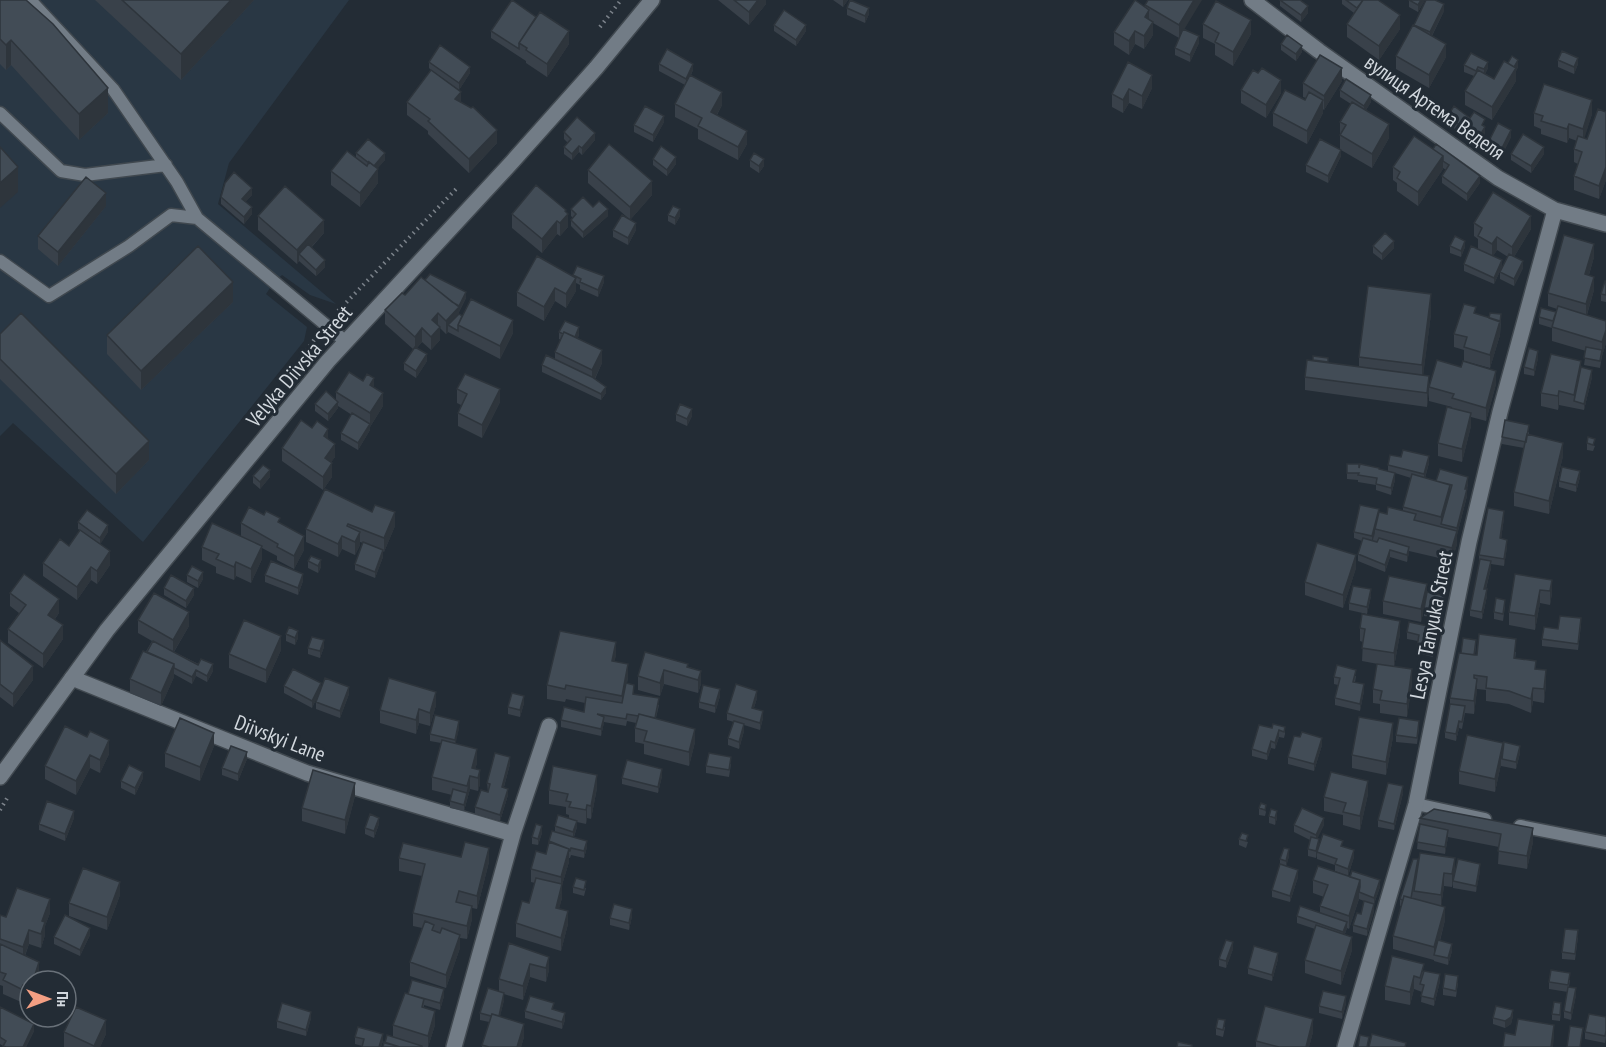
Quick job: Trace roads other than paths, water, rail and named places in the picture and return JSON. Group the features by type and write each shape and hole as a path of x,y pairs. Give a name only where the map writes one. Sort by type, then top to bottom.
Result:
{"street":[{"name":"Velyka Diivska Street","path":"0,777 107,630 345,342 521,152 596,68 652,0"},
{"name":"вулиця Артема Веделя","path":"1252,0 1319,51 1498,178 1555,210 1606,224"},
{"name":"Lesya Tanyuka Street","path":"1345,1047 1416,804 1469,542 1500,412 1555,210"},
{"name":"Diivskyi Lane","path":"72,678 307,772 513,834"},
{"path":"454,1047 513,834 549,726"}],"lane":[{"path":"30,0 113,89 166,165 197,218 345,342"},
{"path":"0,113 61,171 85,175 166,165"},
{"path":"0,261 49,296 129,246 171,215 197,218"},
{"path":"1416,804 1606,843"}]}
